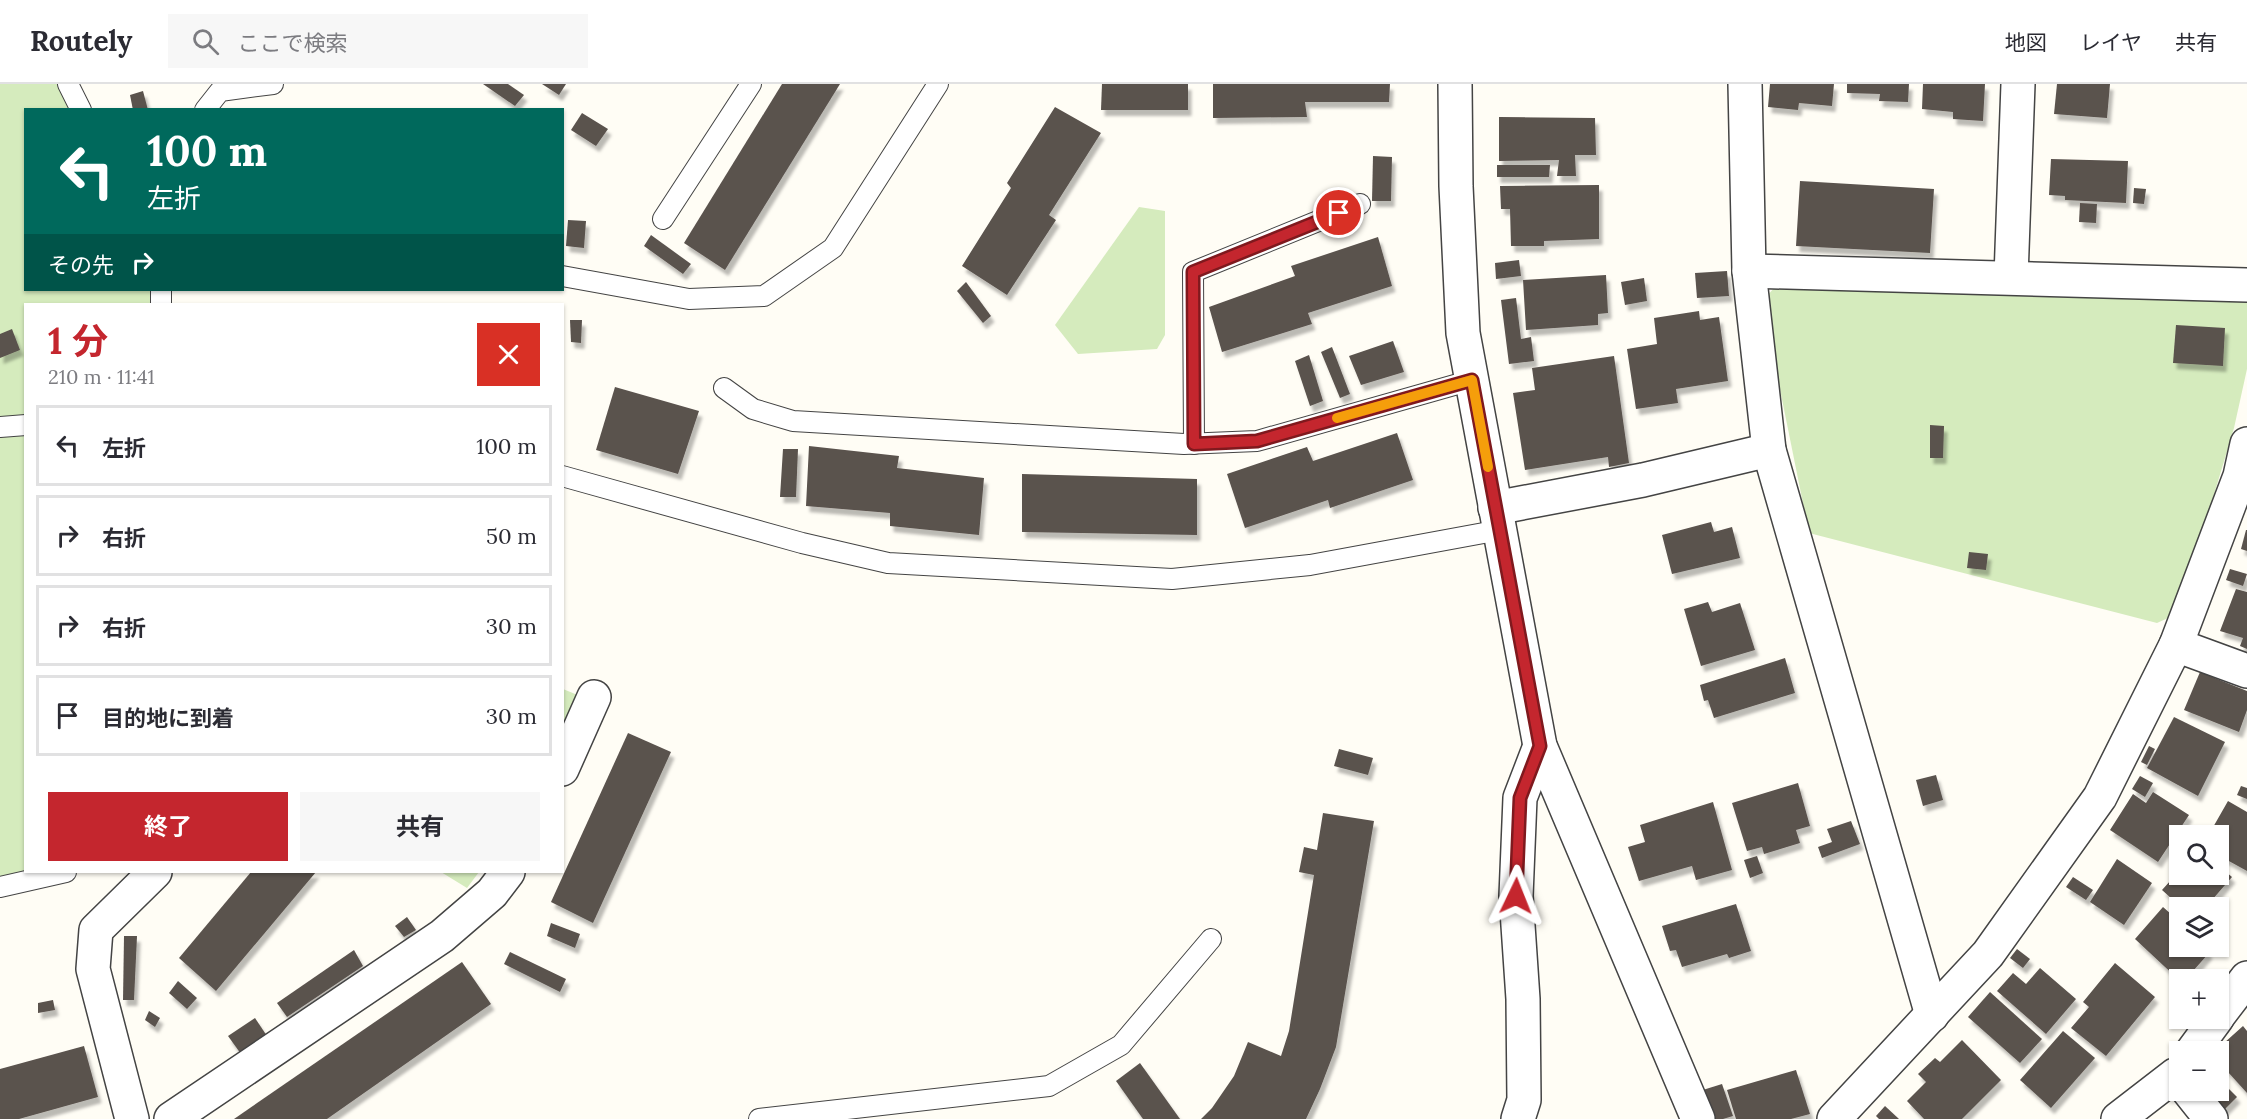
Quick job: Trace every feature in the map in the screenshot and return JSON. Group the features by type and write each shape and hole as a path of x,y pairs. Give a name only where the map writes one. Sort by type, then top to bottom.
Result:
{"street":[{"path":"1455,84 1456,186 1463,333 1540,746 1698,1119"},
{"path":"1745,84 1749,271 1769,450 1932,1015"},
{"path":"2012,278 2018,84"},
{"path":"1749,271 2247,285"},
{"path":"1834,1119 1989,954 2100,797 2176,645 2244,477 2247,444"},
{"path":"1498,519 1643,480 1769,450"},
{"path":"2176,645 2247,671"},
{"path":"564,764 594,697"},
{"path":"1518,1119 1524,1100 1523,999 1516,896 1520,798 1540,746"},
{"path":"132,1119 93,969 93,959 96,930 154,873"},
{"path":"171,1119 442,936 492,893 507,873"},
{"path":"2229,1002 2247,978"},
{"path":"2118,1119 2169,1083"},
{"path":"2200,1101 2211,1119"}],"lane":[{"path":"68,84 80,108"},
{"path":"207,108 220,91 273,84"},
{"path":"663,219 751,84"},
{"path":"564,276 689,299 764,296 833,248 938,84"},
{"path":"1194,444 1193,272 1360,204"},
{"path":"724,388 753,409 793,421 1194,444 1257,441 1472,380"},
{"path":"0,427 24,425"},
{"path":"564,477 802,543 888,563 1172,579 1310,566 1498,519"},
{"path":"0,887 62,873"},
{"path":"759,1119 1049,1086 1121,1045 1211,939"}],"green space":[{"path":"0,84 57,84 71,108 24,108 24,291 153,291 153,303 24,303 24,418 0,420"},
{"path":"1139,207 1165,211 1165,335 1157,349 1078,354 1055,325"},
{"path":"1776,286 2247,302 2247,369 2234,428 2197,551 2168,618 2157,623 1809,533 1766,320 1766,297"},
{"path":"24,434 24,872 0,877 0,436"},
{"path":"564,689 580,696 564,726"},
{"path":"443,873 478,873 467,888"}],"building":[{"path":"483,84 508,84 524,95 515,106"},
{"path":"542,84 566,84 559,95"},
{"path":"782,84 840,84 725,270 684,243"},
{"path":"1102,84 1188,84 1188,110 1101,110"},
{"path":"1213,84 1390,84 1389,102 1305,102 1307,117 1213,118"},
{"path":"1770,84 1834,84 1832,106 1799,103 1798,110 1768,107"},
{"path":"1847,84 1909,84 1908,102 1879,101 1880,94 1847,93"},
{"path":"1923,84 1985,84 1983,121 1953,119 1953,112 1922,109"},
{"path":"2057,84 2110,84 2107,118 2054,114"},
{"path":"143,91 147,108 133,108 130,95"},
{"path":"1055,107 1101,133 1049,215 1056,220 1007,295 962,266 1011,188 1007,183"},
{"path":"582,113 608,129 596,146 571,130"},
{"path":"1499,117 1595,118 1596,155 1575,155 1576,176 1557,176 1559,160 1499,161"},
{"path":"1373,156 1392,157 1391,201 1372,201"},
{"path":"2051,159 2128,161 2126,203 2065,200 2065,196 2049,195"},
{"path":"1497,165 1550,165 1549,177 1497,177"},
{"path":"1800,181 1934,189 1930,253 1796,246"},
{"path":"1599,185 1599,239 1544,241 1544,246 1511,246 1510,209 1501,209 1500,186"},
{"path":"2134,188 2146,189 2144,204 2133,203"},
{"path":"2080,203 2097,204 2096,223 2079,222"},
{"path":"568,220 586,221 584,248 566,246"},
{"path":"651,235 691,264 683,274 644,246"},
{"path":"1378,237 1392,286 1308,313 1312,324 1222,352 1209,307 1295,276 1291,266"},
{"path":"1519,260 1521,276 1496,279 1495,263"},
{"path":"1727,271 1729,296 1697,298 1695,273"},
{"path":"1606,275 1608,313 1598,314 1598,325 1526,330 1523,280"},
{"path":"1644,278 1647,301 1625,305 1621,282"},
{"path":"966,282 991,316 983,323 957,291"},
{"path":"1516,298 1521,339 1531,337 1534,361 1509,364 1501,300"},
{"path":"1699,311 1700,320 1719,317 1728,381 1676,389 1678,403 1636,409 1627,349 1657,344 1654,318"},
{"path":"570,320 582,320 581,343 571,342"},
{"path":"2176,325 2225,328 2223,366 2173,363"},
{"path":"12,329 20,350 0,358 0,334"},
{"path":"1393,341 1404,372 1361,385 1349,356"},
{"path":"1332,347 1350,394 1340,398 1321,352"},
{"path":"1309,355 1323,401 1310,406 1295,361"},
{"path":"1614,356 1629,463 1609,467 1608,457 1525,470 1513,393 1535,390 1532,368"},
{"path":"615,387 699,411 678,474 596,450"},
{"path":"1930,425 1944,426 1943,458 1930,458"},
{"path":"1397,433 1413,480 1330,508 1328,500 1245,528 1227,474 1307,447 1313,461"},
{"path":"809,446 899,456 897,468 984,478 979,535 890,526 890,513 806,506"},
{"path":"783,449 798,449 796,497 780,497"},
{"path":"1022,474 1197,479 1197,535 1022,532"},
{"path":"1711,522 1714,532 1732,527 1740,558 1672,574 1662,535"},
{"path":"2247,530 2247,551 2241,549"},
{"path":"1969,552 1988,554 1986,570 1967,568"},
{"path":"2230,569 2247,574 2243,586 2226,580"},
{"path":"2236,589 2247,592 2247,649 2240,646 2243,638 2220,631"},
{"path":"1708,602 1712,612 1740,603 1755,650 1701,666 1684,609"},
{"path":"1785,658 1795,693 1714,718 1708,700 1704,701 1700,685"},
{"path":"2200,672 2247,691 2247,710 2239,732 2184,710"},
{"path":"2174,717 2225,742 2198,796 2147,768"},
{"path":"628,733 671,752 593,923 551,902"},
{"path":"2149,746 2155,749 2147,765 2141,762"},
{"path":"1339,749 1373,758 1368,775 1334,766"},
{"path":"1936,775 1943,800 1923,806 1916,780"},
{"path":"2140,776 2153,783 2145,797 2132,789"},
{"path":"1798,783 1810,826 1796,830 1800,843 1764,854 1762,847 1747,851 1732,803"},
{"path":"2241,786 2247,788 2247,799 2237,795"},
{"path":"2153,792 2189,815 2182,825 2169,825 2169,845 2158,862 2110,830 2133,794 2146,803"},
{"path":"2228,801 2247,812 2247,871 2229,861 2229,825 2214,825"},
{"path":"1713,802 1732,870 1696,880 1692,866 1639,881 1628,847 1645,842 1640,825"},
{"path":"1323,813 1374,821 1336,1047 1320,1089 1306,1119 1201,1119 1212,1108 1234,1076 1248,1042 1281,1056 1289,1031 1314,875 1299,872 1304,847 1317,850"},
{"path":"1851,821 1860,844 1822,858 1818,847 1832,842 1827,829"},
{"path":"1757,856 1763,873 1750,878 1744,860"},
{"path":"2117,859 2152,883 2124,925 2090,902"},
{"path":"250,873 315,873 216,991 179,958"},
{"path":"2073,877 2093,890 2086,900 2066,887"},
{"path":"2169,882 2169,885 2225,885 2215,897 2170,897 2162,890"},
{"path":"1736,904 1751,951 1729,958 1727,954 1682,967 1676,950 1670,951 1662,926"},
{"path":"2163,907 2169,912 2169,957 2205,957 2195,969 2169,971 2135,939"},
{"path":"407,917 416,930 404,937 395,926"},
{"path":"551,923 580,934 575,948 547,936"},
{"path":"124,936 137,936 134,1000 123,1000"},
{"path":"2017,949 2030,959 2023,968 2010,958"},
{"path":"354,950 363,966 287,1017 277,1003"},
{"path":"510,952 566,979 560,992 504,964"},
{"path":"462,962 491,1004 327,1119 234,1119"},
{"path":"2115,963 2155,997 2106,1056 2071,1028 2089,1007 2083,1002"},
{"path":"2040,968 2076,999 2046,1034 1997,991 2013,973 2026,984"},
{"path":"178,981 197,998 187,1009 169,993"},
{"path":"1990,992 2042,1039 2020,1063 1968,1017"},
{"path":"53,1000 55,1010 38,1013 38,1003"},
{"path":"149,1011 160,1018 155,1027 145,1020"},
{"path":"255,1018 267,1036 241,1054 228,1036"},
{"path":"2243,1026 2247,1031 2247,1093 2229,1073 2229,1041 2226,1041"},
{"path":"2063,1031 2095,1058 2051,1108 2020,1080"},
{"path":"1962,1040 2001,1080 1962,1119 1924,1119 1907,1101 1926,1082 1918,1074 1935,1058 1940,1062"},
{"path":"84,1046 98,1097 19,1119 0,1119 0,1069"},
{"path":"1140,1063 1180,1119 1143,1119 1116,1081"},
{"path":"1796,1070 1810,1114 1791,1119 1736,1119 1727,1090"},
{"path":"1722,1084 1733,1116 1723,1119 1698,1119 1690,1094"},
{"path":"2229,1089 2237,1097 2215,1119 2193,1101 2229,1101"},
{"path":"1885,1106 1899,1119 1879,1119 1876,1116"}],"slow traffic":[{"path":"1337,418 1472,380 1488,467"}],"route":[{"path":"1339,213 1193,272 1194,444 1257,441 1472,380 1540,746 1520,798 1516,896"}]}
